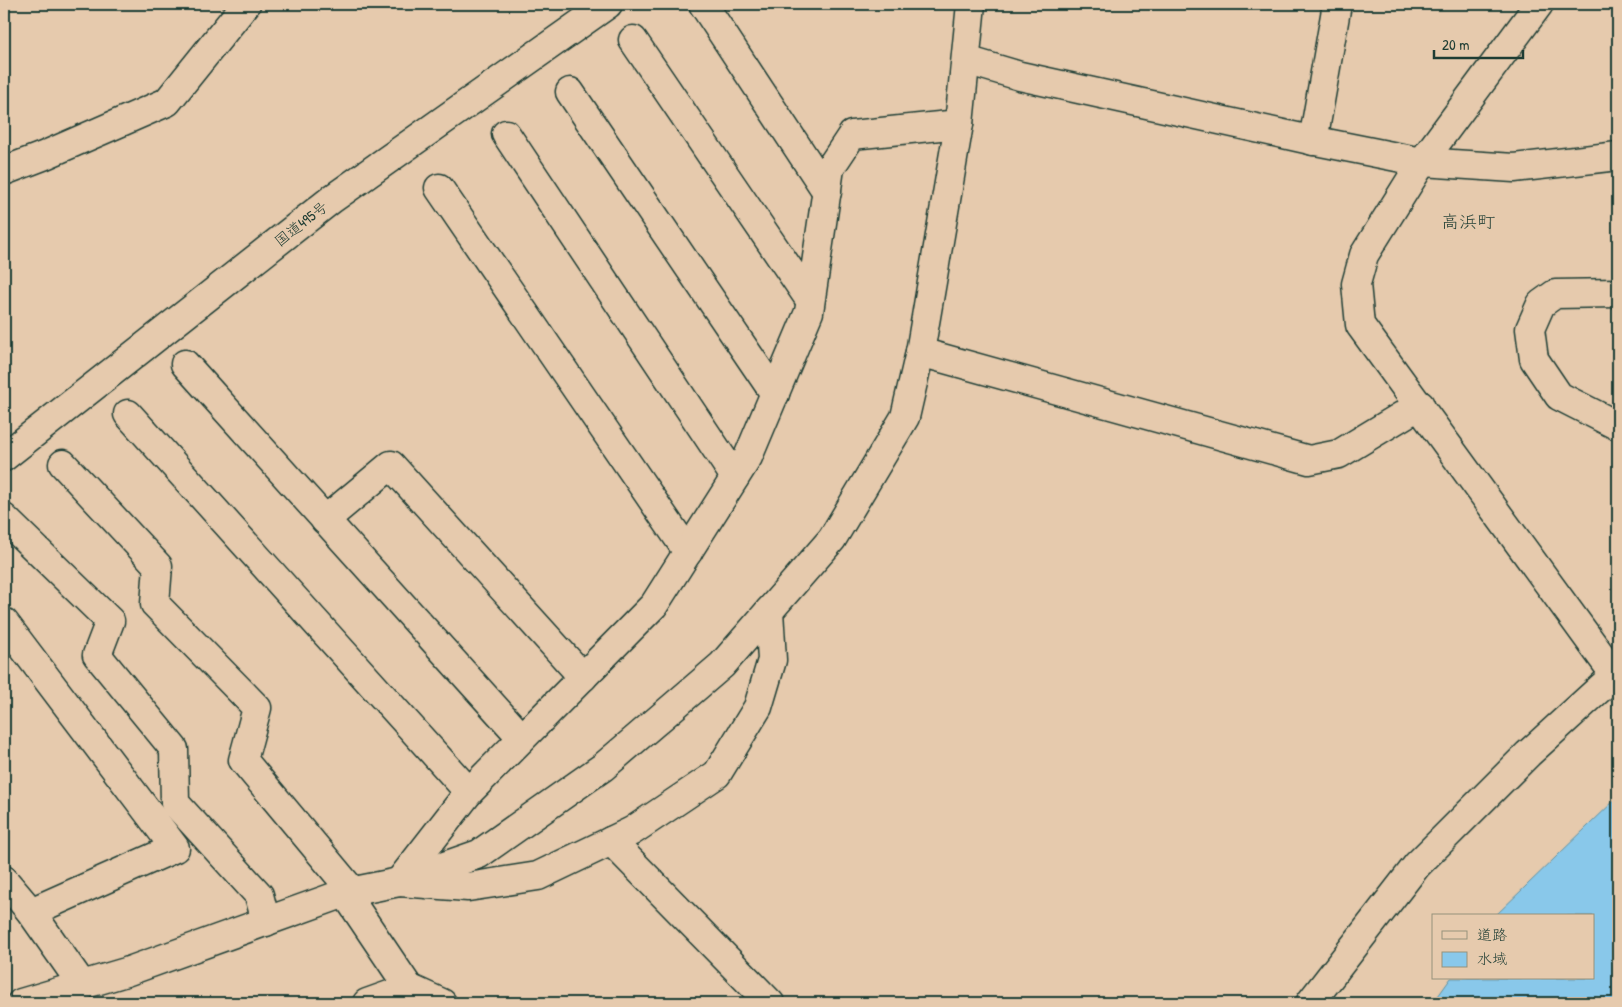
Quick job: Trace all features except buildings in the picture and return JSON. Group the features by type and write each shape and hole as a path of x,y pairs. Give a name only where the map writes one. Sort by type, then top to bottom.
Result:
{"main road":[{"path":"4,171 44,156 166,102 246,4"},
{"name":"国道495号","path":"4,457 332,199 608,4"},
{"path":"702,4 827,192"},
{"path":"21,1003 83,986 349,892 399,882 479,854 603,767 722,666 832,539 905,417 920,352 959,124 971,4"},
{"path":"1312,141 1338,4"},
{"path":"1310,1003 1417,865 1528,754 1617,674 1360,325 1356,284 1364,256 1422,162 1539,4"},
{"path":"633,40 810,300"},
{"path":"966,60 1020,76 1312,141 1422,162 1514,168 1618,156"},
{"path":"570,92 775,394"},
{"path":"399,882 469,792 654,605 748,457 809,312 830,168 852,135 959,124"},
{"path":"506,134 735,477"},
{"path":"439,188 688,552"},
{"path":"1618,293 1555,294 1541,304 1530,329 1534,359 1559,396 1618,426"},
{"path":"920,352 1309,460 1339,454 1420,405"},
{"path":"185,364 522,738"},
{"path":"128,414 469,792"},
{"path":"63,464 158,566 155,604 257,708 243,760 349,892 400,995"},
{"path":"325,520 391,465 583,677"},
{"path":"4,518 110,621 97,655 174,749 175,803 259,895 266,922"},
{"path":"399,882 468,887 538,876 632,831 717,774 758,707 772,660 769,611"},
{"path":"4,622 175,848 31,912"},
{"path":"611,841 770,1003"},
{"path":"4,880 31,912 83,986"},
{"path":"367,1003 400,995 442,1003"}],"water":[{"path":"1618,797 1618,1003 1433,1003 1450,980 1594,980 1594,914 1497,914"}],"district":[{"name":"高浜町","path":"1468,222"}]}
